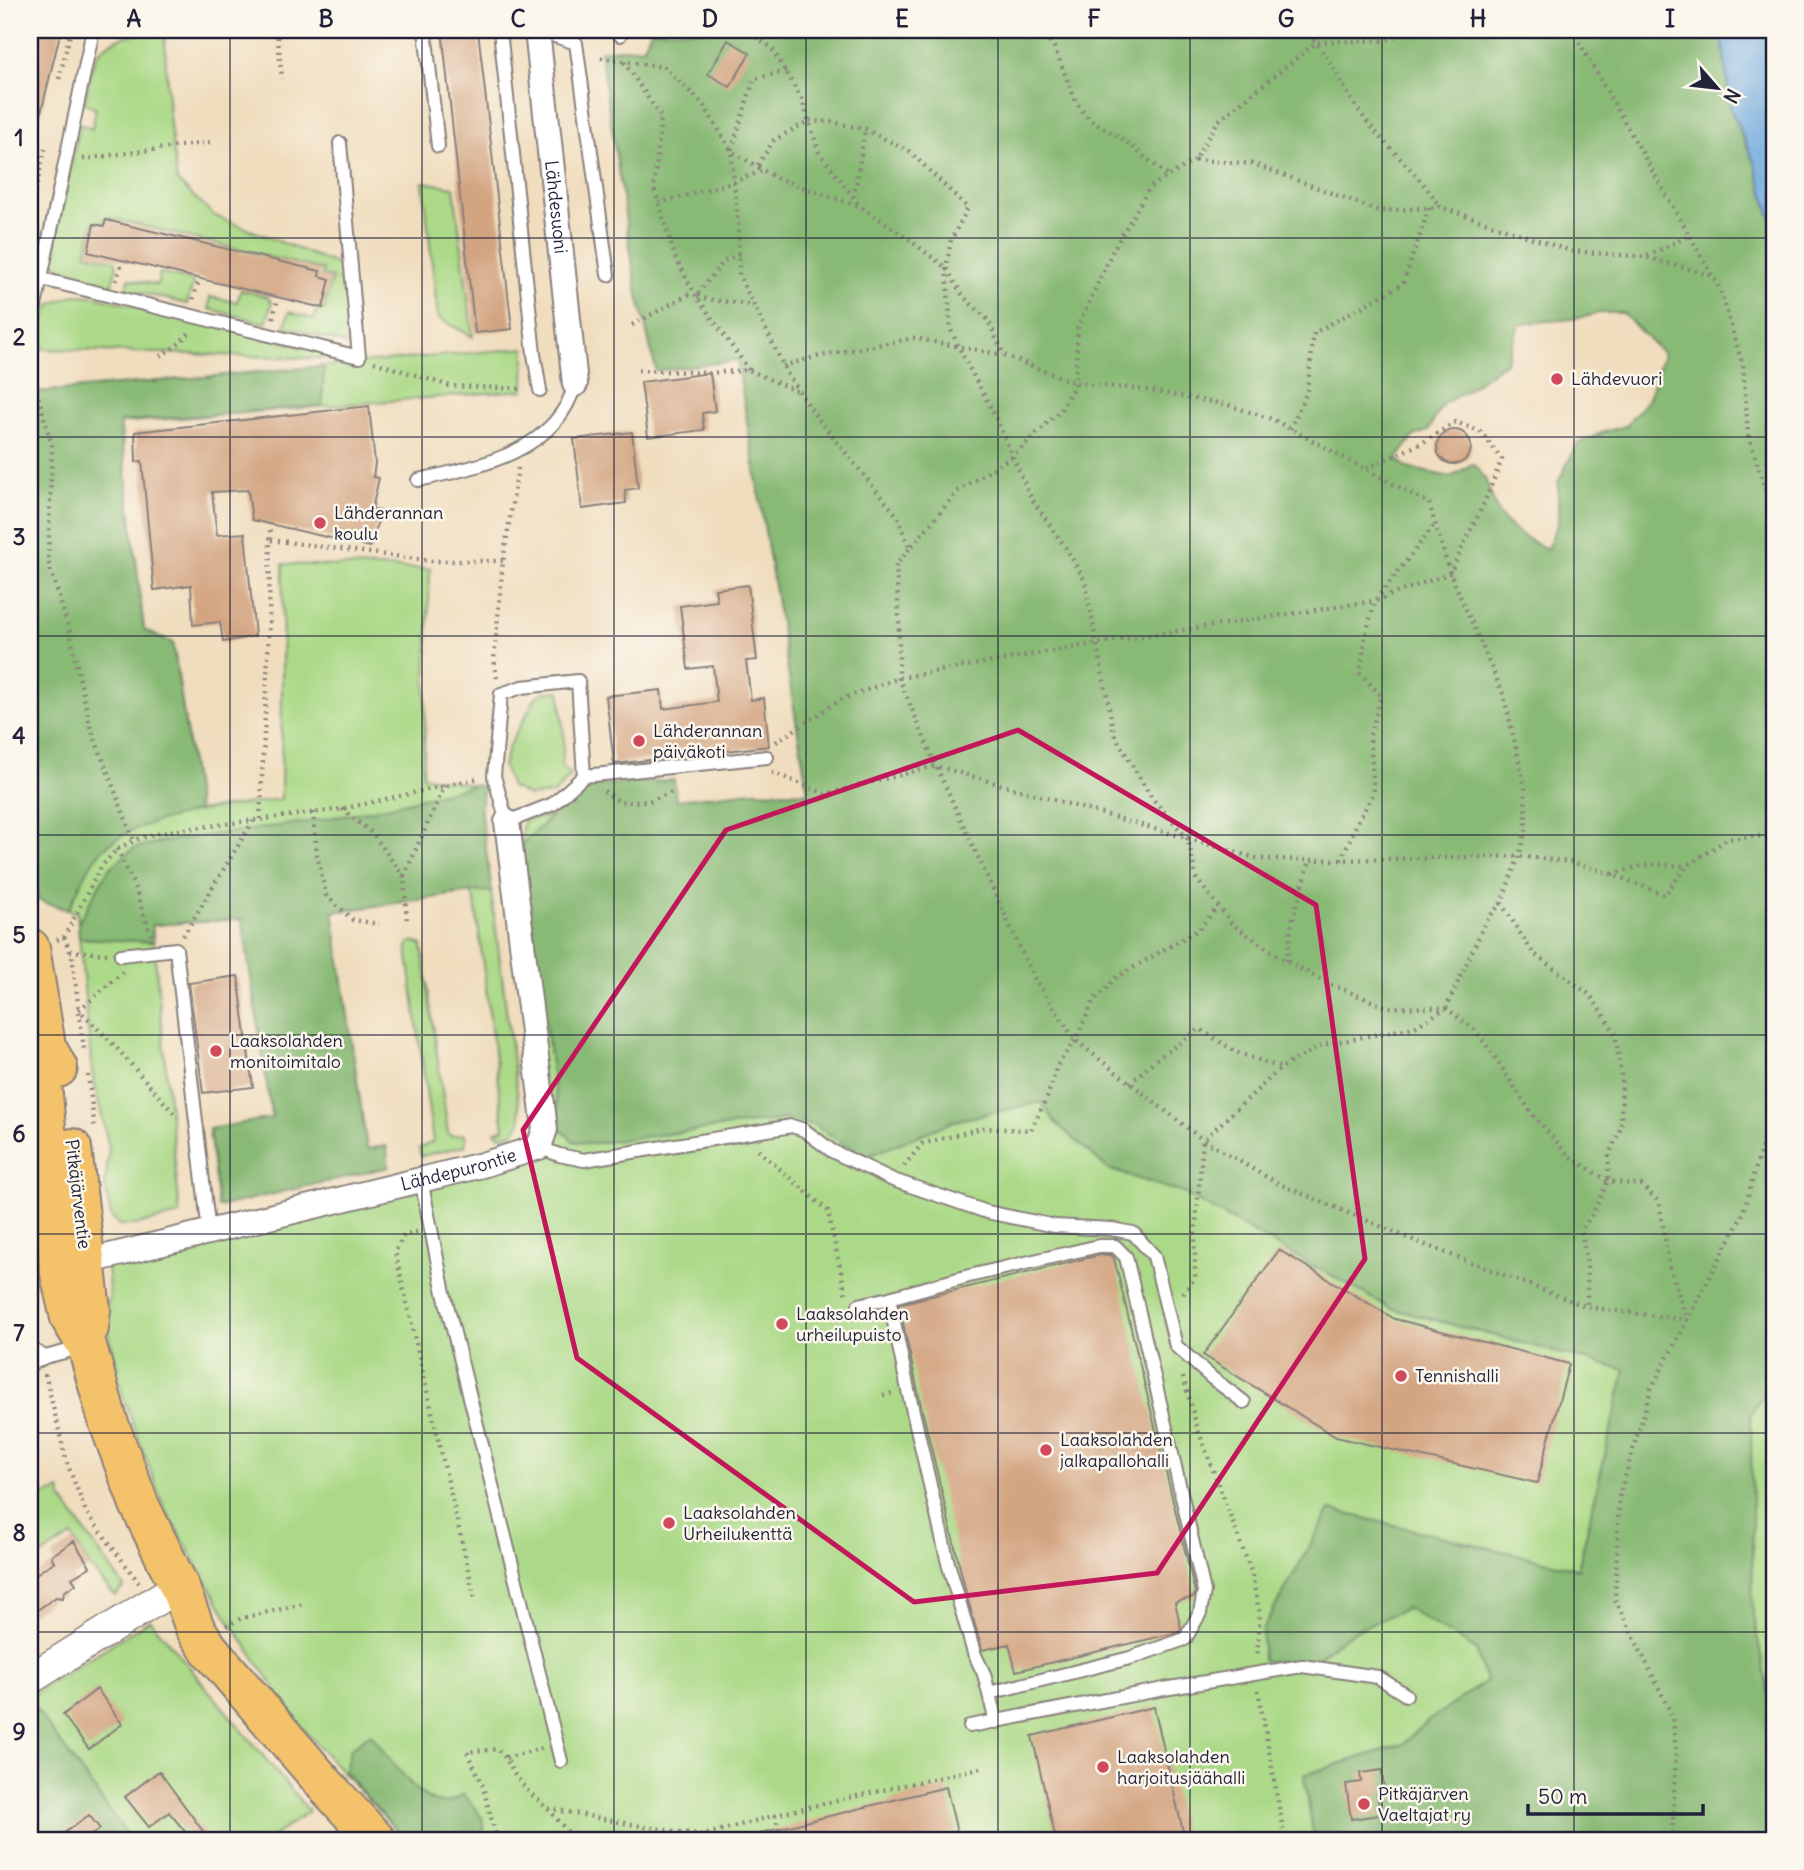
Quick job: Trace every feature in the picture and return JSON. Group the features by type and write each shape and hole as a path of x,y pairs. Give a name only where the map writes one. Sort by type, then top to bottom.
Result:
{"main road":[{"name":"Pitkäjärventie","path":"47,943 38,1048 57,1063 71,1133 73,1265 91,1310 87,1346 108,1421 136,1494 179,1586 195,1628 209,1649 376,1840"},
{"name":"Pitkäjärventie","path":"179,1586 213,1616 281,1730"}],"street":[{"name":"Lähdesuoni","path":"537,30 575,384"},
{"name":"Lähdepurontie","path":"73,1265 513,1157 539,1147 545,1129 507,822"},
{"path":"30,1679 179,1586"}],"lane":[{"path":"30,330 93,30"},
{"path":"425,30 438,146"},
{"path":"499,30 540,390"},
{"path":"537,30 576,43 608,275"},
{"path":"42,279 359,357 340,143"},
{"path":"418,480 476,466 521,451 554,424 572,396 575,384"},
{"path":"584,776 578,681 522,687 501,694 494,775 507,822 553,804 584,776 767,757"},
{"path":"121,955 176,949 209,1233"},
{"path":"539,1147 559,1155 584,1160 792,1126 804,1130 832,1151 893,1180 987,1212 1055,1226 1133,1233 1154,1256 1176,1346 1244,1402"},
{"path":"421,1180 444,1293 561,1761"},
{"path":"854,1305 1099,1245 1115,1246 1126,1257 1204,1591 1200,1614 1185,1639 1130,1658 989,1693"},
{"path":"889,1298 948,1563 974,1653 984,1674 996,1721"},
{"path":"30,1365 45,1357 87,1346"},
{"path":"30,1348 45,1357"},
{"path":"970,1726 1302,1666 1377,1677 1406,1695"}],"path":[{"path":"59,79 71,30"},
{"path":"277,30 282,79"},
{"path":"744,30 771,47 802,100 819,152 861,207"},
{"path":"1041,30 1054,47 1076,102 1089,119 1129,144 1168,176"},
{"path":"1303,30 1317,41 1362,116 1427,186 1440,207"},
{"path":"1416,30 1386,40 1317,41 1218,121 1195,160 1150,187 1113,250 1078,326 1075,383 1060,410 1013,456 958,491 896,565 900,619 899,678 936,766 1033,976 1075,1040 1203,1140 1277,1183 1423,1244 1587,1307 1688,1320"},
{"path":"1572,30 1720,289 1742,366 1748,434 1772,502 1774,551"},
{"path":"601,58 664,67 703,104 731,151 778,179 861,207 907,238 946,268 963,296 988,320 1004,355"},
{"path":"623,61 661,117 654,188 676,257 694,294 749,370"},
{"path":"786,71 754,79 731,151 738,220 739,275 783,366 800,393 898,517 910,550"},
{"path":"758,165 774,140 809,121 832,122 865,129 909,151 968,208 951,240 946,268 951,330 993,412 1031,498 1085,581 1114,734 1151,797 1188,839 1196,878 1231,924 1325,982 1386,1007 1446,1008 1475,1030 1531,1113 1569,1156 1608,1181 1641,1185 1659,1202 1670,1267 1688,1320"},
{"path":"854,197 865,129"},
{"path":"65,161 211,142"},
{"path":"32,205 45,149"},
{"path":"1195,160 1254,164 1378,211 1440,207 1571,251 1646,257 1713,276"},
{"path":"659,203 734,182 764,170"},
{"path":"1290,429 1307,392 1314,333 1404,284 1429,208"},
{"path":"1646,257 1689,236"},
{"path":"632,325 694,294 724,261 739,254"},
{"path":"694,294 716,302 735,301 754,306"},
{"path":"160,356 188,335 195,317"},
{"path":"783,366 815,357 914,338 1004,355 1075,383 1147,390 1228,405 1272,419 1429,503 1451,573 1504,696 1524,787 1526,830 1519,856 1501,903 1486,921 1446,1008 1415,1027 1322,1045 1280,1068 1203,1140 1195,1233 1195,1278 1167,1313"},
{"path":"359,357 450,386 540,390"},
{"path":"638,370 710,373 749,370 800,393"},
{"path":"30,387 37,392 51,446 48,561 69,629 90,726 134,841"},
{"path":"1367,468 1422,443 1455,422 1480,431 1502,458 1451,573 1375,601 1098,643 899,678 840,700 775,743 767,757 771,771 825,794 842,792 936,766 1259,859 1519,856 1571,862 1665,895 1687,866 1727,839 1774,835"},
{"path":"501,694 494,660 503,561 521,451"},
{"path":"1341,860 1374,793 1370,735 1381,696 1360,673 1365,637 1375,601 1435,523"},
{"path":"260,819 269,633 270,524"},
{"path":"271,540 432,561 503,561"},
{"path":"121,955 70,951 47,943 117,849 134,841 171,831 342,809 494,775"},
{"path":"584,776 620,802 649,801 675,791"},
{"path":"407,921 404,877 445,785"},
{"path":"342,809 373,834 404,877"},
{"path":"313,812 317,854 326,895 353,920 379,924"},
{"path":"176,949 253,820"},
{"path":"79,1010 151,952 134,885 117,849"},
{"path":"1287,961 1292,921 1310,860"},
{"path":"1611,874 1650,864 1687,866"},
{"path":"1501,903 1533,953 1590,995 1615,1032 1622,1080 1621,1127 1609,1154 1608,1181 1581,1231 1587,1262 1587,1307"},
{"path":"893,1180 922,1143 982,1128 1031,1130 1047,1098 1057,1066 1075,1040 1094,1000 1117,977 1198,930 1218,906"},
{"path":"70,951 86,1061"},
{"path":"79,1010 116,1047 199,1141"},
{"path":"1130,1083 1155,1060 1200,1029 1236,1052 1280,1068"},
{"path":"87,1074 96,1139"},
{"path":"1672,1840 1676,1755 1673,1717 1615,1599 1619,1497 1651,1390 1742,1216 1774,1105"},
{"path":"755,1147 828,1211 854,1305"},
{"path":"431,1229 404,1235 395,1252 475,1599"},
{"path":"1176,1346 1198,1430 1251,1571 1260,1614 1255,1675 1284,1840"},
{"path":"221,1628 242,1618 303,1604"},
{"path":"506,1758 557,1745"},
{"path":"497,1840 482,1783 467,1752 497,1748 528,1791 575,1840"},
{"path":"547,1808 645,1827 704,1835 775,1815 984,1766"},
{"path":"775,1815 782,1840"}],"highlighted area":[{"path":"1018,730 1316,905 1365,1259 1157,1573 914,1602 577,1358 523,1130 726,830"}],"green space":[{"path":"164,30 169,116 177,181 215,216 341,266 355,347 285,326 289,312 314,319 317,309 324,310 332,278 322,275 323,270 106,217 103,223 94,222 86,253 115,261 117,267 111,286 74,277 54,263 53,250 80,124 92,129 96,109 85,103 95,59 100,51 116,40"},
{"path":"651,30 1716,30 1723,46 1731,110 1755,164 1774,227 1774,1382 1751,1413 1753,1615 1774,1720 1774,1840 1314,1840 1304,1775 1403,1744 1428,1721 1486,1681 1476,1650 1407,1608 1346,1636 1315,1662 1263,1661 1262,1630 1330,1510 1578,1569 1625,1370 1390,1308 1183,1193 1108,1169 1055,1122 1041,1102 954,1121 866,1157 814,1125 785,1119 588,1144 573,1141 560,1129 521,845 583,786 674,780 676,800 753,791 808,793 737,360 656,371 636,286 600,51 644,47","holes":["1598,313 1623,313 1663,354 1649,398 1626,426 1577,444 1558,482 1558,523 1547,549 1507,524 1498,512 1482,474 1472,464 1451,477 1407,468 1397,459 1414,436 1428,431 1443,404 1506,362 1519,325"]},
{"path":"423,182 454,187 473,337 438,318"},
{"path":"160,273 191,280 193,284 187,304 126,289 129,279 157,285"},
{"path":"241,290 268,297 272,303 266,323 209,309 210,297 237,302"},
{"path":"75,295 94,296 327,353 337,359 43,349 43,326 51,304"},
{"path":"525,348 524,390 120,423 144,630 173,643 198,811 281,799 283,564 430,569 423,776 484,787 480,808 521,1122 513,1133 499,1136 495,1131 504,1129 475,902 471,892 333,912 152,925 180,1215 135,1225 119,1225 111,1217 105,1185 109,1148 92,1072 77,913 38,900 30,862 30,393"},
{"path":"324,366 322,406 120,422 144,630 173,643 198,811 143,826 117,838 96,857 68,910 38,900 30,862 30,393"},
{"path":"560,691 564,739 562,765 571,775 554,794 529,796 511,787 503,766 509,746 536,697 545,692"},
{"path":"475,785 484,787 480,808 492,891 333,912 367,1149 386,1146 389,1167 218,1207 209,1129 272,1118 242,919 152,925 153,942 79,938 78,923 108,870 134,848 166,841 308,822 378,809"},
{"name":"Laaksolahden urheilupuisto","path":"753,791 1108,1169 1183,1193 1390,1308 1629,1371 1751,1413 1774,1382 1774,1840 405,1840 302,1728 227,1617 164,1507 124,1400 104,1311 110,1298 106,1257 539,1147 517,890 523,820"},
{"path":"414,941 422,945 448,1133 451,1136 464,1134 466,1137 465,1146 421,1156 419,1148 433,1142 408,956 408,944"},
{"path":"60,1490 62,1499 124,1587 115,1596 90,1567 72,1536 30,1562 30,1500"},
{"path":"150,1620 309,1811 268,1840 131,1840 30,1701 30,1697 39,1690"},
{"path":"30,1701 131,1840 30,1840"},
{"path":"371,1734 404,1776 424,1795 443,1803 464,1794 482,1818 485,1840 405,1840 344,1772 351,1748"}],"water":[{"path":"1716,30 1774,30 1774,227 1755,164 1731,110 1723,46"}],"building":[{"path":"30,30 61,30 37,129 30,128"},
{"path":"442,30 478,30 512,329 475,333"},
{"path":"728,40 750,53 730,87 708,74"},
{"path":"106,220 320,271 319,276 330,279 323,308 88,252 94,224 104,226"},
{"path":"710,373 715,411 702,413 704,430 648,437 641,382"},
{"name":"Lähderannan koulu","path":"369,406 375,463 373,477 379,478 372,509 381,511 370,547 252,520 248,490 212,492 217,535 245,533 255,636 223,642 220,622 193,625 191,585 154,590 142,461 136,462 135,432"},
{"path":"1454,430 1466,435 1471,447 1466,459 1454,464 1442,459 1437,447 1442,435"},
{"path":"632,432 638,488 625,490 626,503 582,509 574,439"},
{"name":"Lähderannan päiväkoti","path":"748,585 757,660 746,661 751,700 764,698 769,746 614,764 606,696 661,690 663,709 717,702 713,666 688,669 680,606 717,601 715,589"},
{"path":"238,976 253,1087 203,1093 189,983"},
{"name":"Tennishalli","path":"1279,1250 1395,1319 1569,1364 1537,1483 1336,1437 1203,1355"},
{"name":"Laaksolahden jalkapallohalli","path":"1100,1255 1111,1255 1114,1258 1195,1592 1194,1597 1175,1602 1181,1628 1179,1632 1016,1671 1009,1644 982,1650 966,1593 899,1304"},
{"path":"74,1541 90,1567 72,1578 76,1584 64,1592 63,1598 56,1597 30,1615 30,1578 54,1562 51,1556"},
{"path":"97,1689 122,1724 89,1749 63,1715"},
{"name":"Laaksolahden harjoitusjäähalli","path":"1154,1707 1185,1840 1056,1840 1032,1736"},
{"name":"Pitkäjärven Vaeltajat ry","path":"1382,1770 1384,1792 1377,1793 1380,1815 1351,1819 1346,1784 1361,1782 1360,1773"},
{"path":"159,1771 208,1838 192,1840 169,1812 149,1827 125,1797"},
{"path":"946,1787 957,1832 923,1840 762,1840 761,1833"},
{"path":"89,1815 100,1829 84,1840 54,1840"}],"place":[{"name":"Lähdevuori","path":"1557,379"},
{"name":"Lähderannan koulu","path":"320,523"},
{"name":"Lähderannan päiväkoti","path":"639,741"},
{"name":"Laaksolahden monitoimitalo","path":"216,1051"},
{"name":"Laaksolahden urheilupuisto","path":"782,1324"},
{"name":"Tennishalli","path":"1401,1376"},
{"name":"Laaksolahden jalkapallohalli","path":"1046,1450"},
{"name":"Laaksolahden Urheilukenttä","path":"669,1523"},
{"name":"Laaksolahden harjoitusjäähalli","path":"1103,1767"},
{"name":"Pitkäjärven Vaeltajat ry","path":"1364,1804"}]}
